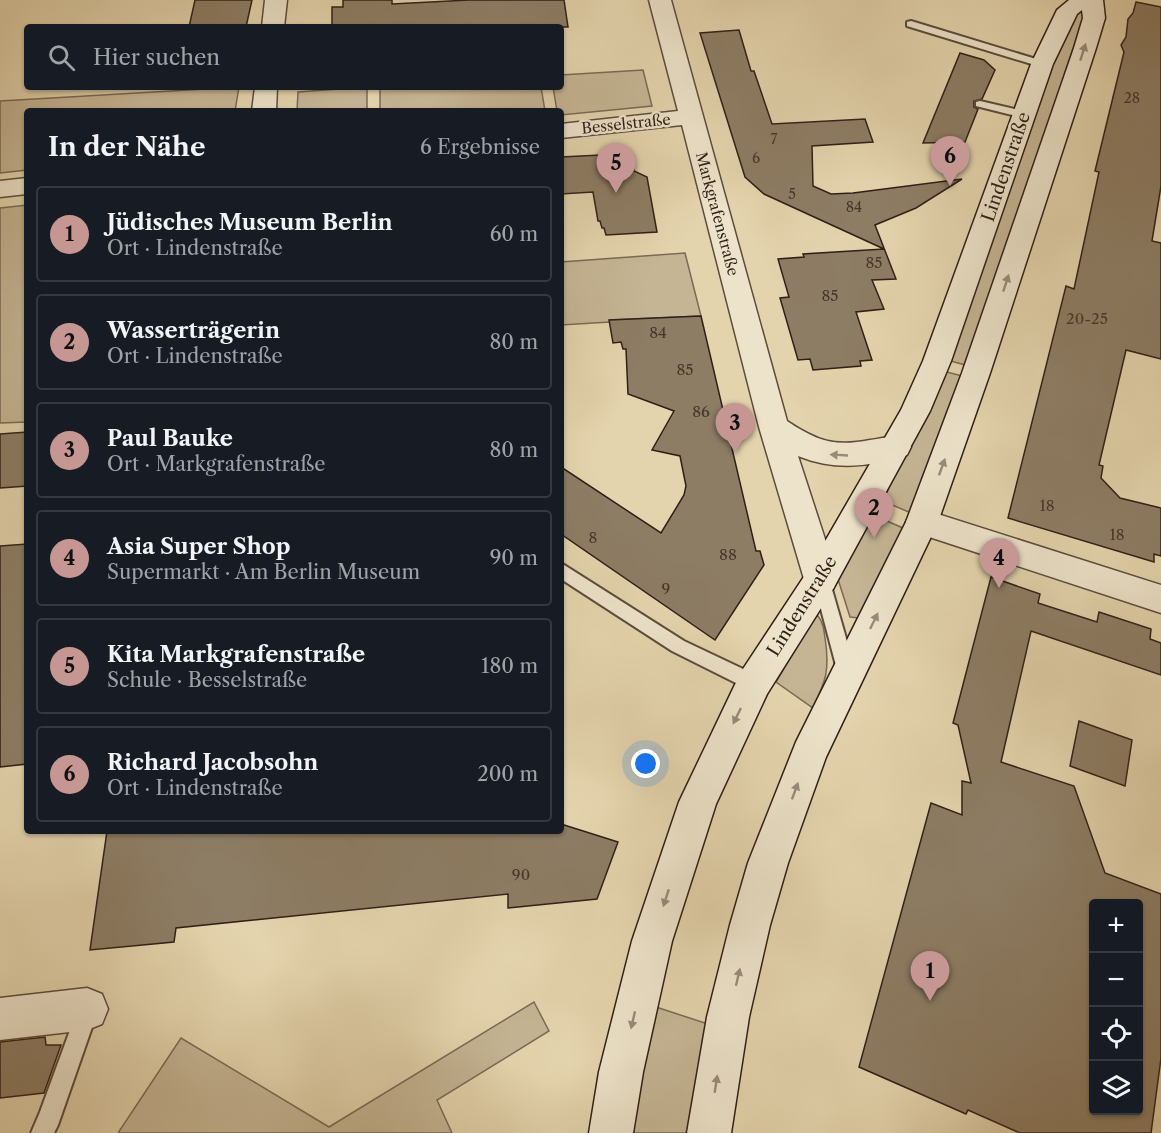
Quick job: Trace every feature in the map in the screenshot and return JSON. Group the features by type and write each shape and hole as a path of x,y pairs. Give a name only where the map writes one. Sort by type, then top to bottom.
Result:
{"main road":[{"path":"273,24 276,0"},
{"name":"Markgrafenstraße","path":"660,0 774,427 821,579"},
{"name":"Lindenstraße","path":"611,1133 621,1072 640,988 667,892 698,802 754,683 821,579 896,447 937,361 1042,64 1068,10 1083,0"},
{"name":"Lindenstraße","path":"709,1133 728,1017 765,874 809,754 922,522 976,373 1085,48 1094,18 1092,0"},
{"path":"264,108 266,90"},
{"name":"Besselstraße","path":"564,131 692,117"},
{"path":"0,189 24,186"},
{"path":"774,427 799,445 825,454 855,456 896,447"},
{"path":"922,522 1161,599"},
{"path":"0,1019 87,1009"}],"lane":[{"path":"911,24 1042,64"},
{"path":"980,104 1024,114"},
{"path":"564,572 678,646 754,683"},
{"path":"821,579 848,674"},
{"path":"42,1133 50,1118 87,1009"}],"shaded area":[{"path":"1081,4 1087,6 969,366 947,360 1056,52"},
{"path":"643,70 652,106 564,115 564,108 556,108 554,90 564,90 564,75"},
{"path":"188,90 238,90 236,108 24,108 24,170 0,173 0,101"},
{"path":"367,90 367,108 297,108 298,92"},
{"path":"380,90 542,90 544,108 380,108"},
{"path":"24,205 24,422 0,423 0,208"},
{"path":"685,253 701,316 610,320 610,322 564,325 564,262"},
{"path":"943,371 966,377 911,513 883,501"},
{"path":"873,515 903,528 859,618 850,617 837,576"},
{"path":"818,616 824,632 827,667 824,682 813,708 776,682 814,617"},
{"path":"534,1002 549,1031 437,1100 452,1133 118,1133 181,1038 329,1127"},
{"path":"656,1007 708,1024 690,1133 631,1133"}],"building":[{"path":"195,0 252,0 247,24 190,24"},
{"path":"343,0 392,0 392,4 469,0 564,0 568,27 564,27 564,24 332,24 332,7 343,7"},
{"path":"1136,2 1161,7 1161,186 1152,241 1161,243 1161,359 1126,350 1099,465 1103,466 1101,478 1120,498 1161,508 1161,556 1154,554 1154,562 1008,518 1066,286 1074,289 1099,172 1095,171 1124,52 1121,45 1126,37 1128,19 1133,13"},
{"path":"739,30 751,71 754,71 772,124 865,119 873,142 812,146 813,186 831,194 853,193 962,179 916,208 875,225 896,279 872,280 884,309 856,312 872,360 860,361 861,366 813,370 810,359 798,360 780,298 789,297 778,259 804,257 803,254 884,249 764,194 745,177 700,33"},
{"path":"960,53 984,60 995,70 982,99 974,101 974,107 978,109 965,142 923,143"},
{"path":"601,155 613,161 631,160 634,171 647,177 657,232 606,235 598,221 593,192 564,194 564,157"},
{"path":"701,316 756,551 760,551 764,565 715,640 564,536 564,469 661,533 684,495 686,486 680,456 652,450 674,411 628,394 626,349 623,349 621,342 613,343 609,320"},
{"path":"24,432 24,486 0,488 0,434"},
{"path":"24,544 24,764 0,767 0,546"},
{"path":"991,577 1040,594 1038,603 1097,622 1099,612 1151,629 1150,639 1161,643 1161,675 1031,631 1001,762 1074,786 1105,873 1161,894 1161,1058 1151,1133 1020,1133 968,1110 966,1114 859,1067 931,803 962,815 962,781 971,783 958,725 953,723"},
{"path":"1079,721 1132,740 1125,786 1070,766"},
{"path":"564,825 618,842 597,899 508,908 508,894 176,928 174,942 90,950 107,834 564,834"},
{"path":"45,1037 46,1045 61,1045 44,1093 0,1098 0,1042"}],"place":[{"name":"Richard Jacobsohn","path":"950,186"},
{"name":"Kita Markgrafenstraße","path":"616,193"},
{"name":"Paul Bauke","path":"735,453"},
{"name":"Wasserträgerin","path":"874,538"},
{"name":"Asia Super Shop","path":"999,588"},
{"name":"Jüdisches Museum Berlin","path":"930,1001"}]}
